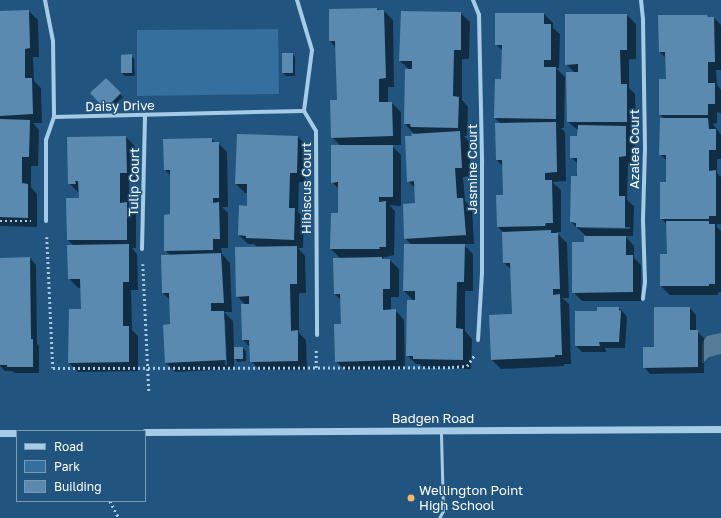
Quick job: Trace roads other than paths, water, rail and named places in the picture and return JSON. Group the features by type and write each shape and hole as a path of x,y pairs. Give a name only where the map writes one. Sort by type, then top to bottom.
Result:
{"street":[{"path":"45,0 53,41 54,117 46,140 46,221"},
{"path":"297,0 312,50 304,111"},
{"name":"Jasmine Court","path":"473,0 479,15 482,162 482,273 478,340"},
{"name":"Azalea Court","path":"641,0 645,148 643,221 646,282 642,299"},
{"name":"Daisy Drive","path":"54,117 304,111"},
{"name":"Hibiscus Court","path":"304,111 316,130 317,335"},
{"name":"Tulip Court","path":"142,249 145,116"},
{"name":"Badgen Road","path":"146,432 721,429"},
{"path":"0,433 16,433"}],"lane":[{"path":"439,518 443,511 441,430"}],"place":[{"name":"Wellington Point High School","path":"411,498"}]}
